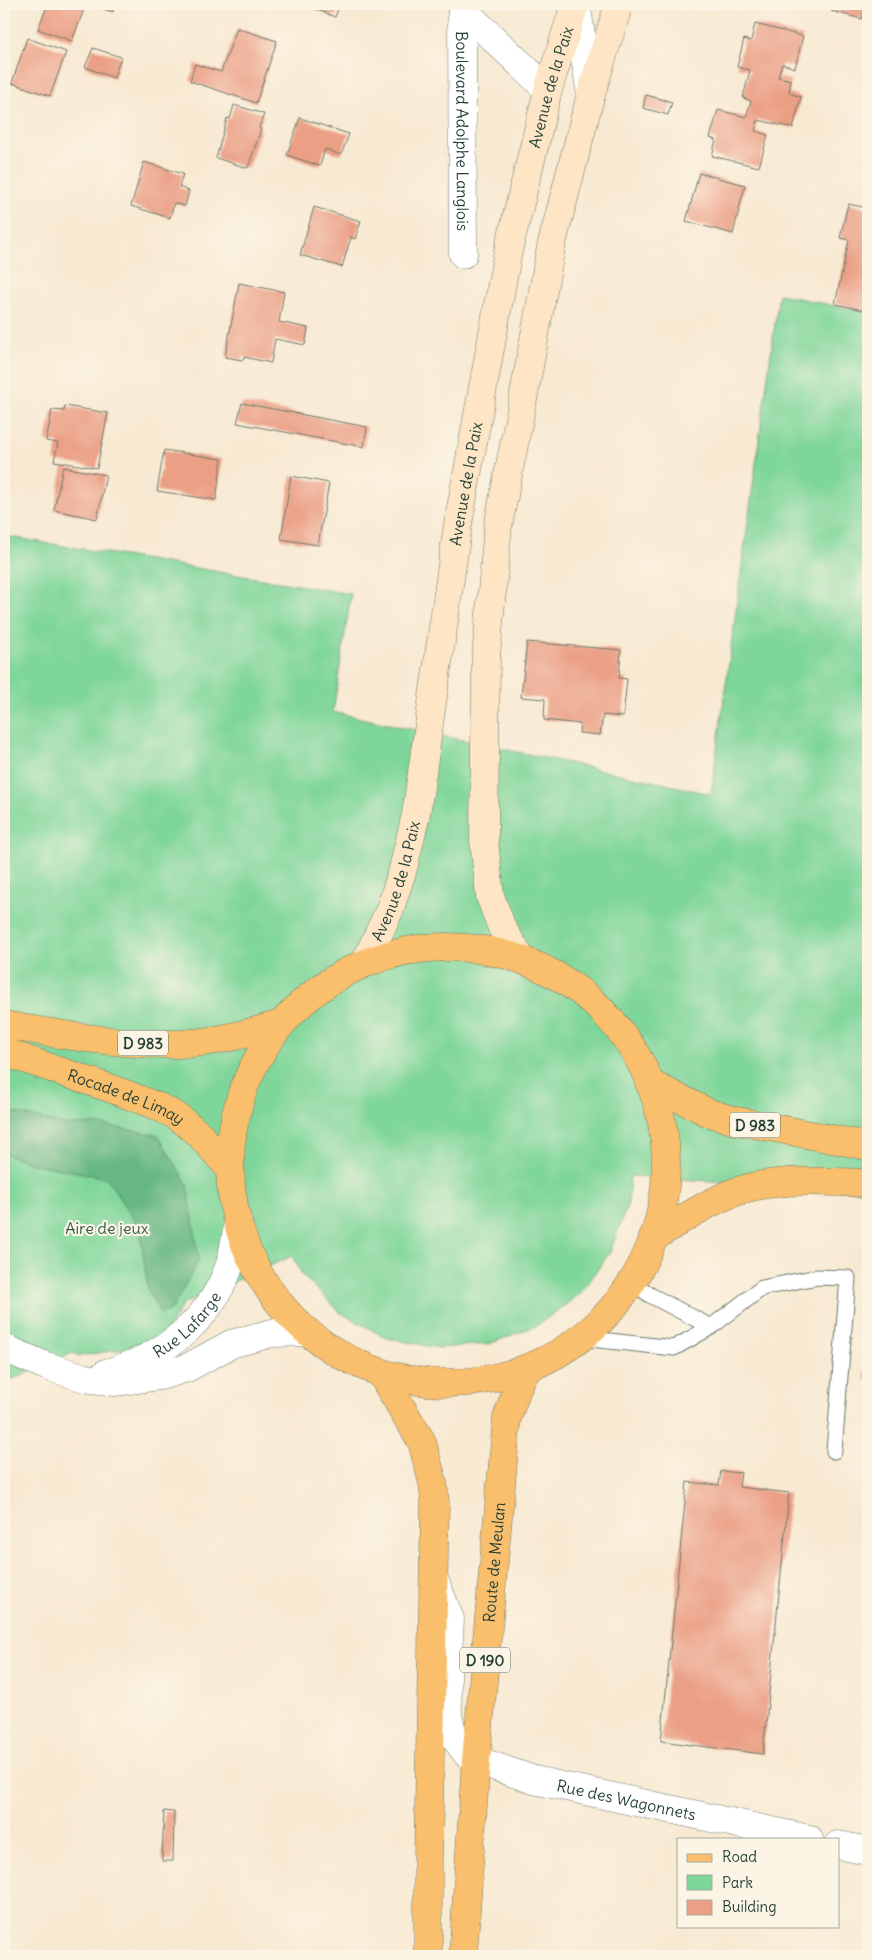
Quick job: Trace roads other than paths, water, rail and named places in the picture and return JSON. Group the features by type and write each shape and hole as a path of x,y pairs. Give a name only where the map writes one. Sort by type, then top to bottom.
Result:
{"main road":[{"path":"443,947 489,950 522,960 564,980 596,1005 626,1040 638,1058 649,1082 660,1116 666,1160 662,1204 653,1238 646,1257 632,1282 611,1309 581,1338 558,1354 527,1368 491,1379 460,1383 423,1382 380,1372 344,1357 308,1332 290,1315 267,1287 252,1261 233,1202 230,1169 233,1130 243,1092 259,1056 281,1024 297,1007 324,985 365,963 409,950 443,947"},
{"name":"D 983","path":"4,1025 57,1034 126,1042 181,1044 240,1035 281,1024"},
{"name":"Rocade de Limay","path":"4,1052 159,1107 178,1117 199,1134 230,1169"},
{"name":"D 983","path":"649,1082 707,1112 732,1120 868,1146"},
{"path":"653,1238 710,1204 737,1191 764,1184 790,1182 868,1183"},
{"name":"Route de Meulan","path":"463,1956 476,1760 507,1418 527,1368"},
{"name":"D 190","path":"380,1372 422,1442 433,1483 435,1502 428,1856 428,1956"}],"street":[{"name":"Avenue de la Paix","path":"365,963 390,909 403,869 416,814 458,524 507,256 548,90 575,4"},
{"path":"575,4 591,94"},
{"path":"522,960 502,928 490,896 484,841 486,657 498,526 551,246 591,94 619,4"},
{"name":"Boulevard Adolphe Langlois","path":"462,6 548,90"},
{"name":"Boulevard Adolphe Langlois","path":"462,6 463,254"},
{"name":"Rue Lafarge","path":"85,1378 124,1368 150,1356 171,1343 197,1321 208,1308 230,1264 238,1222"},
{"name":"Rue Lafarge","path":"4,1348 46,1366 85,1378 116,1382 160,1376 187,1368 231,1344 272,1333 308,1332"},
{"name":"D 190","path":"434,1579 450,1619 447,1671 450,1722 453,1735 467,1754 476,1760"},
{"name":"Rue des Wagonnets","path":"476,1760 534,1780 804,1838"},
{"path":"840,1845 868,1851"}],"lane":[{"path":"581,1338 674,1348 711,1327 762,1288 817,1277 848,1278 834,1451"},
{"path":"632,1282 650,1295 711,1327"}],"park label":[{"name":"Aire de jeux","path":"107,1228"}]}
